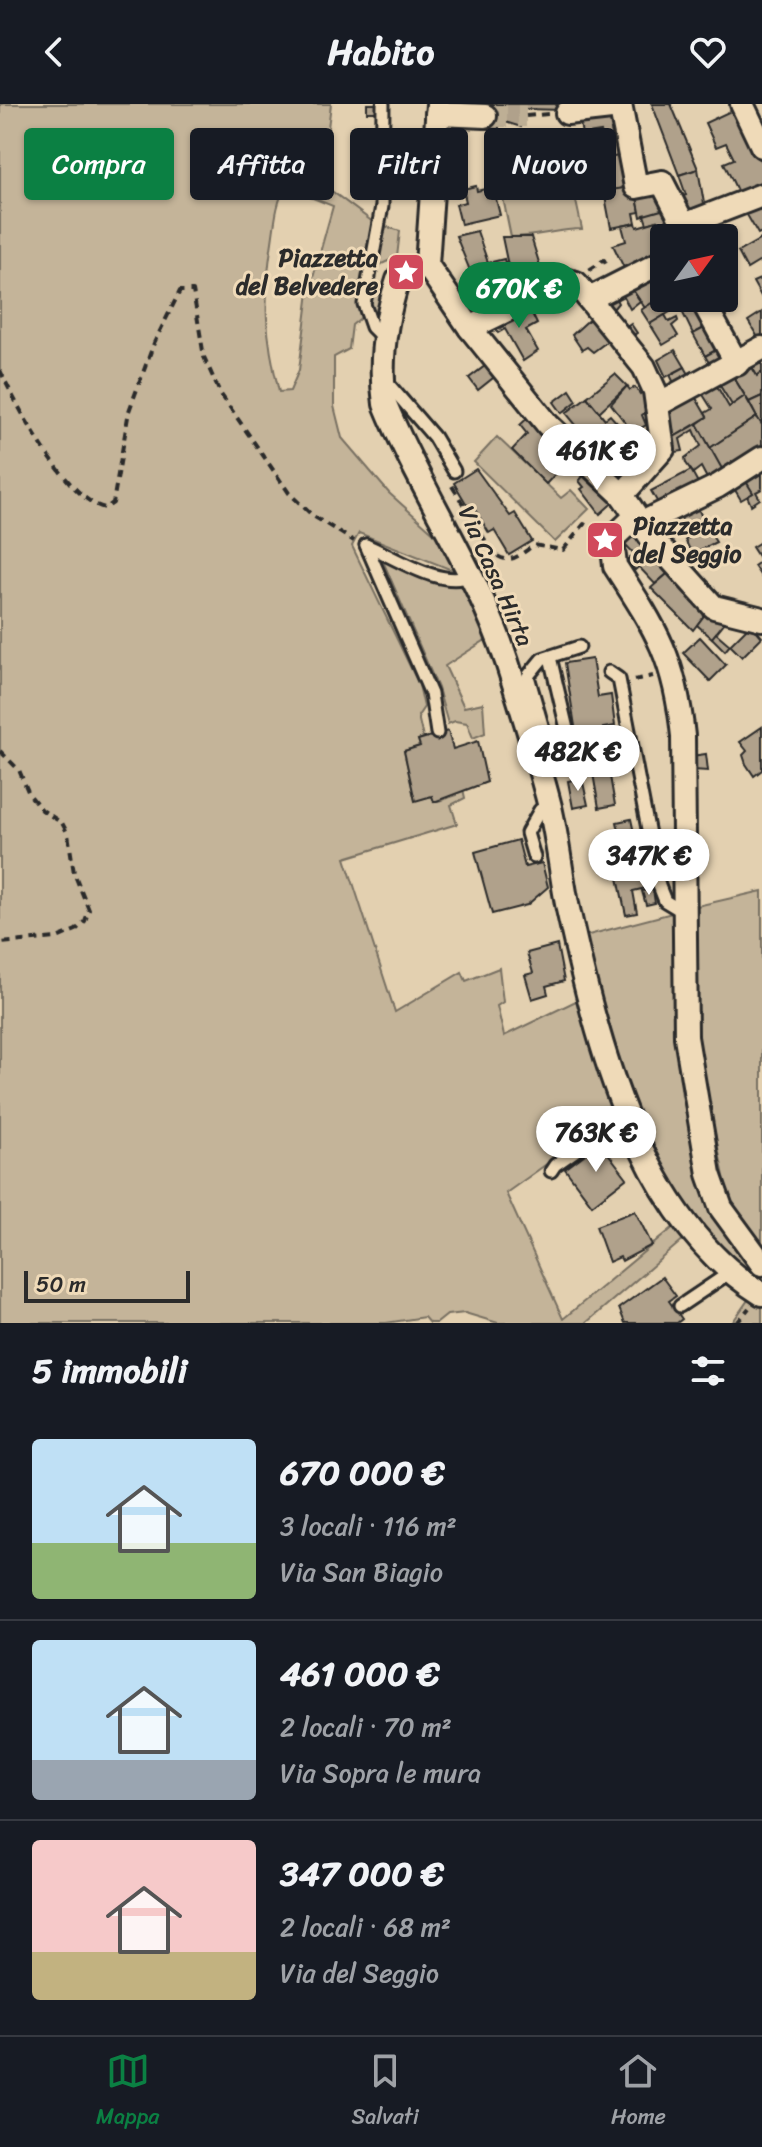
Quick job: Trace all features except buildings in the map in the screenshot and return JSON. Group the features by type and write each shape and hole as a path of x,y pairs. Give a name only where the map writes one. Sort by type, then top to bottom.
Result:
{"street":[{"path":"742,104 762,146"},
{"path":"567,113 620,106 636,187 662,182 681,224"},
{"path":"485,116 438,109 427,265 470,328 548,425 622,495 638,520 714,607 762,619"},
{"path":"702,224 762,195"},
{"name":"Via Casa Hirta","path":"427,265 398,280 389,307 381,376 385,404 471,575 501,647 550,808 568,907 592,1006 627,1115 672,1206 697,1237 762,1294"},
{"path":"589,299 650,268"},
{"path":"470,328 567,281 576,283 644,367 655,391 663,449 622,495"},
{"path":"709,312 737,364"},
{"path":"657,405 762,348"},
{"path":"762,458 718,486 638,520 612,539 615,566 668,654 679,698 683,736 686,1037 709,1174 721,1208 762,1264"}],"lane":[{"path":"383,104 382,206 368,266 364,304 372,327 385,341"},
{"path":"381,376 434,437 454,471"},
{"path":"366,545 439,577 463,579 471,575"},
{"path":"366,545 431,694 437,733"},
{"path":"535,757 546,748 546,739 528,676 532,667 579,647"},
{"path":"550,657 571,746"},
{"path":"609,672 620,683 659,886 665,901 685,913"},
{"path":"534,857 527,833 540,810 550,808"},
{"path":"551,1171 555,1165 627,1115"},
{"path":"680,1306 733,1271"}],"path":[{"path":"0,370 24,419 61,470 93,502 106,508 113,503 129,411 154,343 180,291 193,291 204,357 220,393 265,462 313,516 366,545"},
{"path":"454,471 449,480 465,511 493,553 503,561 510,561 534,545 563,550 584,524 612,539"},
{"path":"620,683 661,674"},
{"path":"0,751 19,770 29,794 42,810 62,823 68,834 74,873 89,910 85,921 76,930 57,938 0,943"}],"shaded area":[{"path":"0,104 331,104 328,128 190,128 190,200 280,200 269,262 267,299 268,335 279,392 290,391 299,370 309,292 333,206 318,200 334,200 334,193 373,222 400,231 397,257 375,267 373,277 378,285 381,315 363,316 352,325 349,349 334,357 334,406 342,438 389,493 456,553 464,571 457,572 359,533 352,546 419,685 424,707 418,716 423,738 418,740 420,746 404,751 415,800 432,796 435,802 457,795 457,791 463,789 465,798 451,805 457,824 345,858 395,1012 462,972 466,981 499,968 503,1002 497,1006 504,1036 582,998 615,1115 506,1193 563,1319 675,1226 685,1238 586,1323 498,1323 465,1313 447,1315 437,1323 429,1323 424,1317 386,1323 0,1323"},
{"path":"503,200 576,200 582,229 511,237"},
{"path":"497,437 561,498 571,490 589,509 555,542 474,462"},
{"path":"382,559 450,584 470,587 490,637 445,666 464,707 483,703 485,733 473,738 467,723 455,721 448,724 438,688"},
{"path":"762,891 762,1249 728,1195 696,1045 697,906"},
{"path":"672,913 675,1039 682,1096 708,1196 746,1260 762,1279 762,1285 696,1221 651,1148 623,1079 581,937"},
{"path":"748,1300 762,1304 762,1323 732,1323"}],"tunnel":[{"path":"485,116 526,116"}],"place":[{"name":"Piazzetta del Belvedere","path":"406,272"},
{"name":"Piazzetta del Seggio","path":"605,540"}]}
